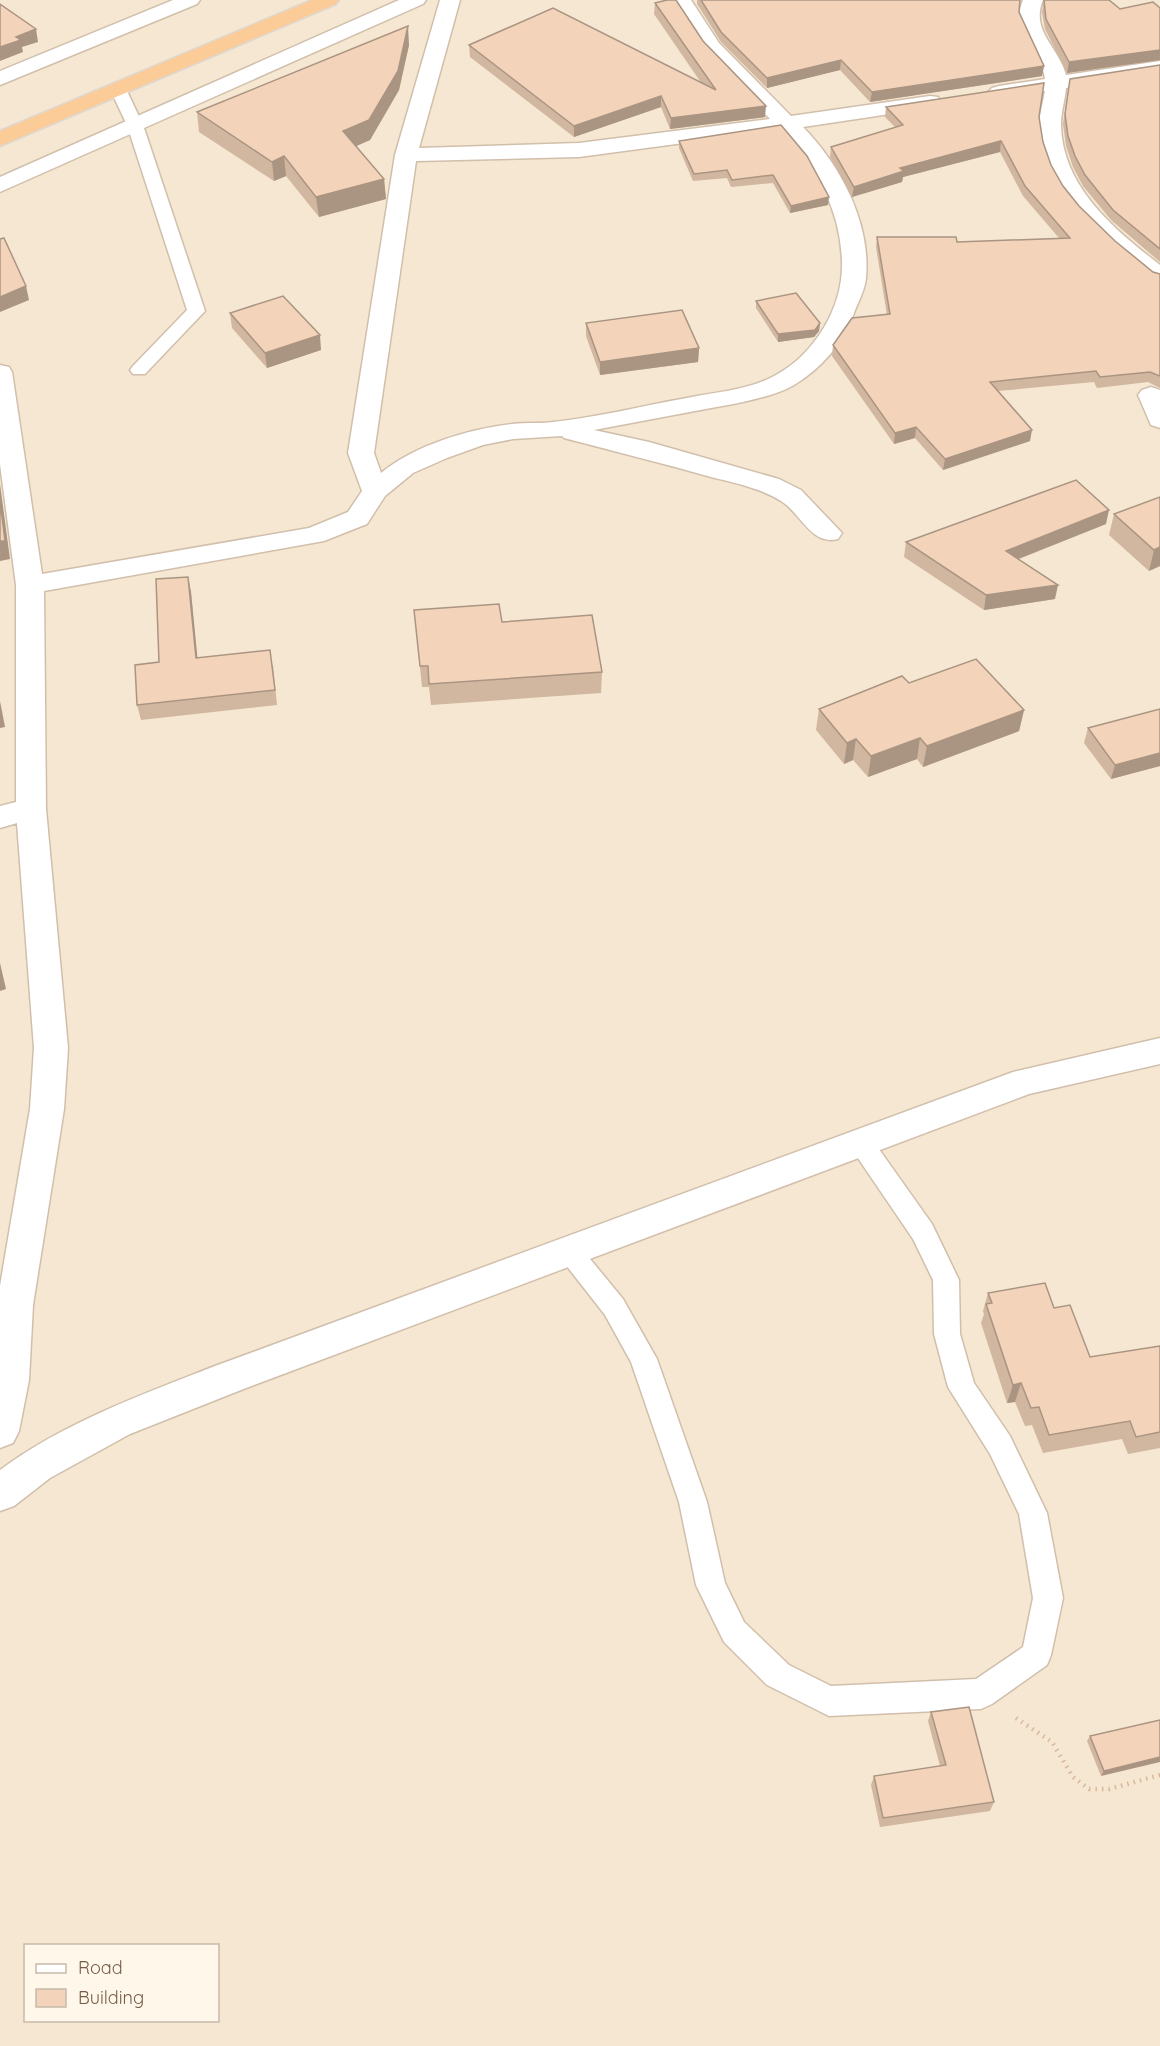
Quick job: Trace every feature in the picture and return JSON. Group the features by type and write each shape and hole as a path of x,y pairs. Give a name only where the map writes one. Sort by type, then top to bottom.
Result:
{"highway":[{"path":"0,139 329,0"}],"street":[{"path":"0,79 190,0"},
{"path":"0,185 202,93 362,26 416,0"},
{"path":"375,491 361,453 406,155 450,0"},
{"path":"30,585 315,535 358,518 375,491 404,467 438,452 476,439 513,431 553,430 741,395 783,381 813,359 834,334 854,280 853,240 840,199 827,171 788,124 711,47 681,0"},
{"path":"1033,0 1030,5 1029,27 1053,63 1058,83 1050,131 1061,167 1083,208 1123,247 1160,276"},
{"path":"976,95 1160,67"},
{"path":"406,155 579,150 788,124 952,99"},
{"path":"0,372 30,585 31,809 51,1048 47,1108 8,1311 10,1380 0,1431"},
{"path":"1151,395 1160,420"},
{"path":"553,430 590,435 770,485 792,496 829,533"},
{"path":"0,817 31,809"},
{"path":"0,1493 36,1466 117,1422 1025,1081 1160,1052"}],"lane":[{"path":"118,89 135,125 196,311 139,370"},
{"path":"568,1251 614,1307 643,1359 693,1502 711,1585 734,1632 778,1675 829,1701 981,1694 1036,1655 1048,1598 1033,1513 1000,1445 962,1387 947,1334 946,1280 923,1232 860,1142"}],"path":[{"path":"981,1694 1052,1742 1073,1777 1089,1789 1109,1789 1160,1775"}],"shaded area":[{"path":"0,0 1160,0 1160,2046 0,2046"}],"building":[{"path":"676,0 703,41 766,106 671,118 661,96 574,126 469,45 553,8 716,90 655,3"},
{"path":"701,0 1020,0 1019,12 1044,66 872,92 841,60 767,78 721,32"},
{"path":"1044,0 1109,0 1120,9 1153,2 1160,8 1160,50 1069,62 1046,19"},
{"path":"0,4 36,29 16,37 21,40 0,47"},
{"path":"408,26 398,71 369,120 343,131 384,179 316,197 284,156 272,162 197,112"},
{"path":"1160,65 1160,249 1113,210 1085,175 1068,136 1065,114 1070,79"},
{"path":"1044,83 1039,117 1043,142 1051,165 1063,186 1079,206 1115,241 1153,272 1160,274 1160,376 1150,372 1100,377 1096,371 990,382 1032,430 945,459 916,427 895,433 833,345 852,318 890,314 877,237 956,237 957,242 1070,238 1025,186 1001,141 900,168 904,171 854,187 831,147 903,125 886,107"},
{"path":"781,125 807,156 829,197 791,206 773,175 732,180 727,170 694,174 679,141"},
{"path":"4,238 26,286 0,297 0,239"},
{"path":"796,293 820,323 815,330 778,334 756,301"},
{"path":"283,296 320,335 265,353 230,313"},
{"path":"682,310 699,348 600,362 586,323"},
{"path":"1076,480 1109,510 1006,551 1058,585 986,595 906,542"},
{"path":"1160,497 1160,547 1154,550 1114,514"},
{"path":"0,501 5,541 0,541"},
{"path":"188,577 196,658 270,650 275,690 137,705 135,665 159,662 156,579"},
{"path":"499,604 502,622 592,615 602,672 429,684 428,666 420,666 414,610"},
{"path":"976,659 1024,710 927,746 920,738 871,756 856,739 847,743 819,709 902,676 909,683"},
{"path":"1160,709 1160,753 1115,765 1088,728"},
{"path":"1045,1283 1054,1308 1070,1305 1090,1357 1160,1346 1160,1432 1136,1437 1130,1421 1049,1435 1039,1407 1031,1408 1021,1383 1013,1385 986,1304 992,1303 988,1293"},
{"path":"969,1707 994,1802 883,1818 874,1776 946,1765 931,1712"},
{"path":"1160,1720 1160,1757 1104,1771 1090,1736"}]}
